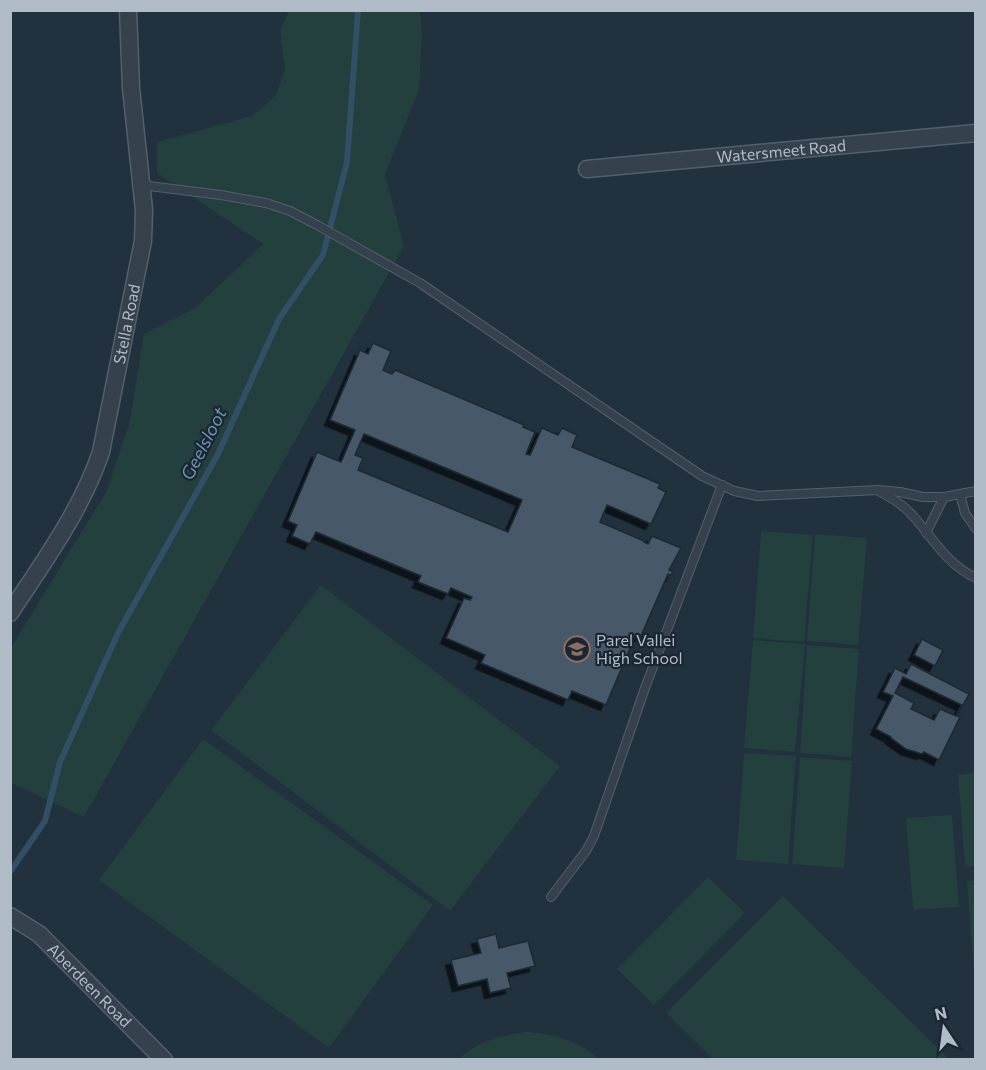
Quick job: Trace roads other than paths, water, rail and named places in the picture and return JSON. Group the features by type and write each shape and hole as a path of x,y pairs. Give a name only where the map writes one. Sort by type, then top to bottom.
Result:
{"street":[{"name":"Stella Road","path":"10,613 74,514 91,482 101,452 143,241 144,210 131,88 128,10"},
{"name":"Watersmeet Road","path":"587,169 975,133"},
{"name":"Aberdeen Road","path":"10,916 39,934 165,1059"}],"lane":[{"path":"141,185 221,195 266,203 290,211 420,284 702,476 746,495 878,490 923,497 944,497 975,491"},
{"path":"551,897 586,851 594,836 645,688 722,485"},
{"path":"878,490 905,508 951,561 975,578"},
{"path":"960,494 965,513 975,529"},
{"path":"926,533 944,497"}],"waterway":[{"name":"Geelsloot","path":"10,872 45,821 60,762 118,633 218,454 279,319 323,255 347,162 358,10"}],"place":[{"name":"Parel Vallei High School","path":"577,649"}]}
